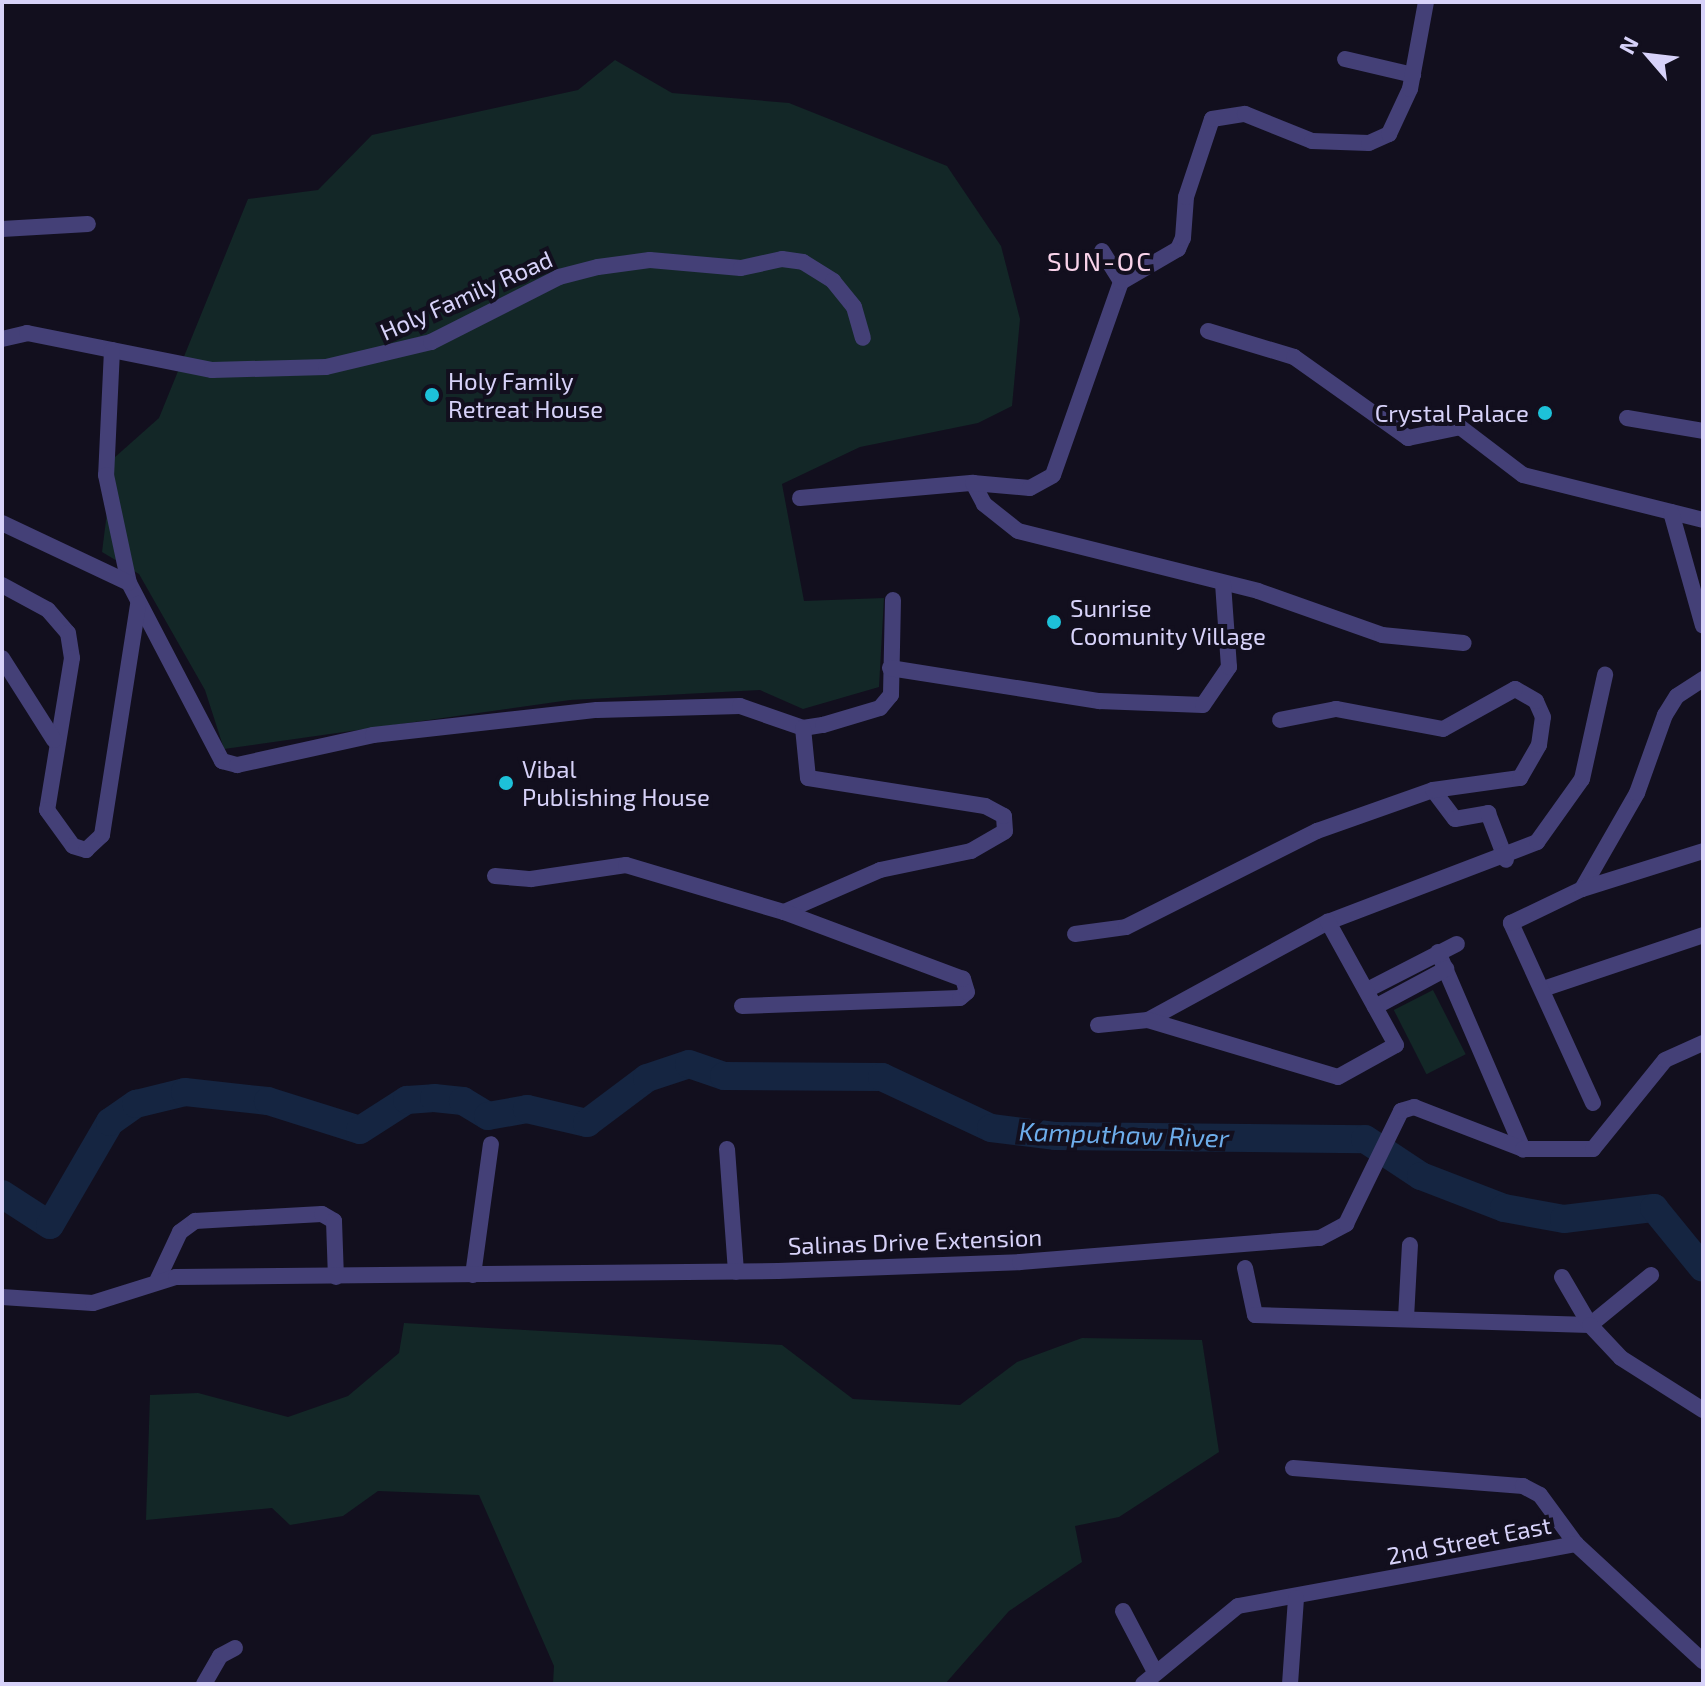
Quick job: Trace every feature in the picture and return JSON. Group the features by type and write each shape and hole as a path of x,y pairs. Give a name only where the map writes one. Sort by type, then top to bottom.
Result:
{"street":[{"path":"800,498 973,483 1030,488 1053,475 1094,343 1121,282 1178,249 1212,119 1235,113 1312,141 1369,143 1395,130 1413,75 1426,2"},
{"path":"1345,59 1413,75"},
{"path":"2,229 88,224"},
{"path":"1102,251 1121,282"},
{"name":"Holy Family Road","path":"2,339 27,333 212,370 382,359 559,277 650,260 741,268 803,262 854,307 863,338"},
{"path":"1208,331 1294,357 1408,438 1460,427 1523,475 1703,520"},
{"path":"112,350 106,475 129,583 215,751 237,765 373,735 597,710 740,706 803,728 880,708 891,695 893,600"},
{"path":"1627,418 1703,431"},
{"path":"973,483 984,504 1018,531 1223,583 1382,635 1464,643"},
{"path":"1671,512 1703,626"},
{"path":"2,523 129,583"},
{"path":"890,668 1099,701 1203,705 1229,667 1223,583"},
{"path":"2,585 48,610 68,633 72,658 54,740 47,810 73,846 96,847 138,604"},
{"path":"2,658 54,740"},
{"path":"1148,1020 1328,922 1506,860 1537,842 1569,804 1591,750 1605,675"},
{"path":"1582,889 1637,793 1665,715 1677,696 1703,679"},
{"path":"1075,934 1126,927 1317,831 1433,790 1520,778 1539,745 1543,717 1536,701 1509,691 1443,729 1336,709 1280,720"},
{"path":"784,912 880,870 971,851 1000,839 1007,823 985,806 808,778 803,728"},
{"path":"1433,790 1455,819 1488,813 1506,860"},
{"path":"1593,1103 1511,923 1582,889 1703,851"},
{"path":"495,876 531,879 626,865 784,912 963,979 967,992 742,1006"},
{"path":"1098,1025 1148,1020 1338,1077 1396,1045 1328,922"},
{"path":"1543,989 1703,935"},
{"path":"1367,990 1457,944"},
{"path":"1438,952 1523,1149"},
{"path":"1375,1007 1446,969"},
{"name":"Salinas Drive Extension","path":"2,1297 93,1303 158,1279 736,1272 1020,1262 1320,1238 1346,1224 1391,1124 1414,1107 1523,1149 1593,1149 1665,1060 1703,1043"},
{"path":"473,1275 491,1144"},
{"path":"727,1149 736,1272"},
{"path":"158,1279 180,1232 195,1221 322,1214 334,1221 336,1277"},
{"path":"1406,1318 1410,1245"},
{"path":"1245,1268 1255,1315 1590,1325 1651,1275"},
{"path":"1562,1277 1590,1325 1621,1358 1703,1410"},
{"path":"1293,1468 1523,1486 1549,1504 1576,1544"},
{"name":"2nd Street East","path":"1149,1678 1224,1611 1576,1544 1703,1661"},
{"path":"1290,1684 1296,1598"},
{"path":"1123,1611 1149,1678"},
{"path":"204,1684 220,1656 235,1648"}],"green space":[{"path":"615,60 672,93 789,103 947,166 1001,246 1020,319 1012,406 978,423 860,447 782,484 804,601 884,598 879,687 803,709 760,690 570,700 224,749 205,690 139,574 102,552 114,458 159,418 248,199 318,190 372,135 578,90"},
{"path":"1433,990 1466,1054 1426,1074 1394,1010"},
{"path":"404,1323 782,1345 853,1399 960,1405 1017,1362 1082,1338 1202,1340 1219,1452 1119,1517 1075,1526 1082,1562 1009,1611 945,1684 553,1684 554,1666 479,1495 378,1491 343,1516 290,1525 272,1508 146,1520 150,1395 198,1393 288,1417 348,1396 399,1353"}],"waterway":[{"name":"Kamputhaw River","path":"2,1194 50,1225 110,1122 136,1104 185,1092 268,1101 360,1130 407,1100 434,1098 463,1101 488,1116 527,1109 587,1123 647,1078 689,1064 724,1076 882,1077 991,1128 1055,1136 1365,1139 1421,1176 1504,1208 1564,1219 1654,1208 1703,1268"}],"place":[{"name":"Holy Family Retreat House","path":"432,395"},
{"name":"Crystal Palace","path":"1545,413"},
{"name":"Sunrise Coomunity Village","path":"1054,622"},
{"name":"Vibal Publishing House","path":"506,783"}],"district":[{"name":"SUN-OC","path":"1100,261"}]}
